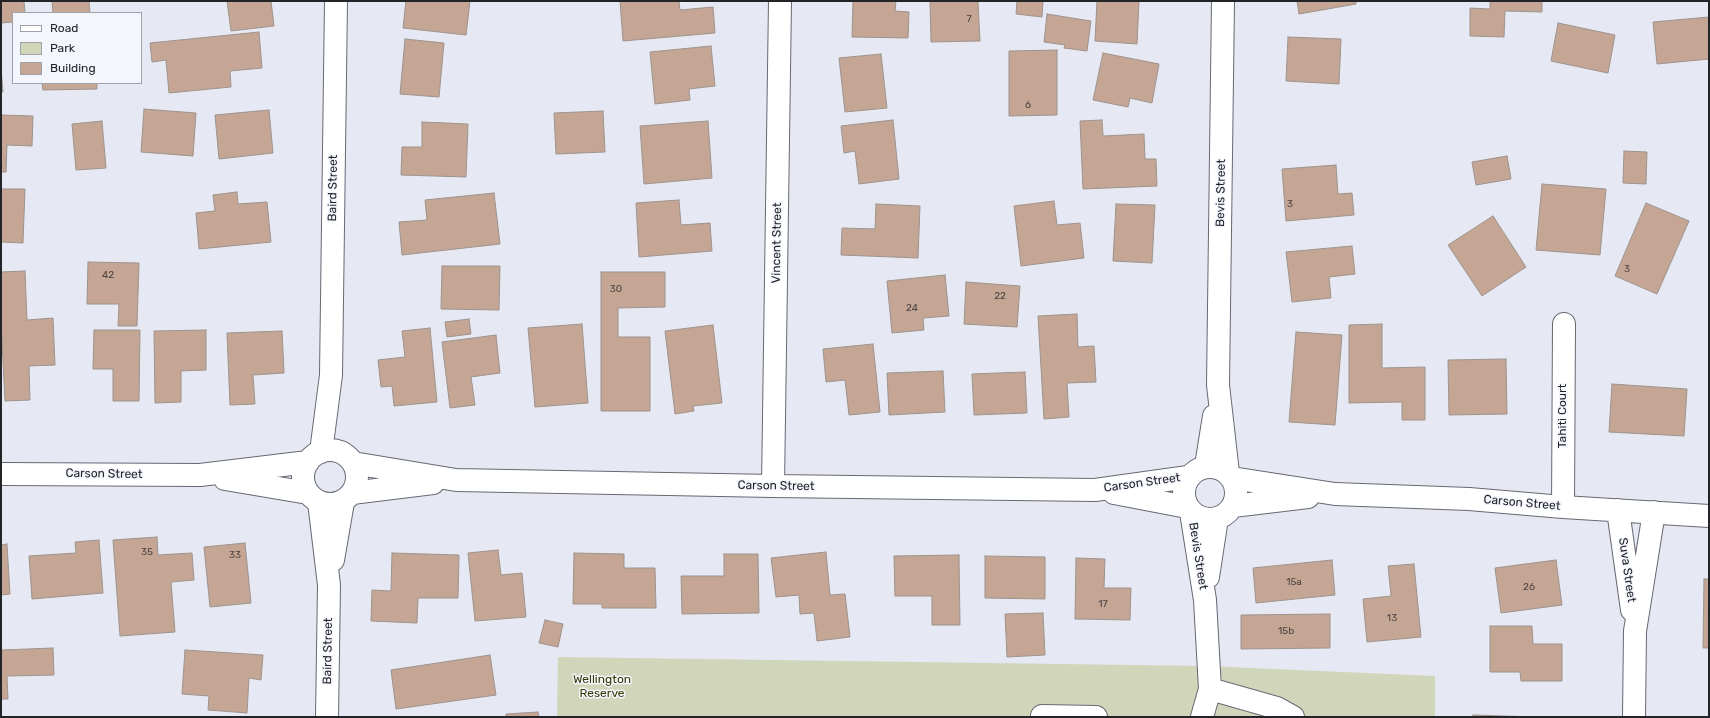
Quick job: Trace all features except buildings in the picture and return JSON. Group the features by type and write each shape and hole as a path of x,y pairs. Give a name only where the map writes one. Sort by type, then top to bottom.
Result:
{"street":[{"name":"Baird Street","path":"315,457 331,375 336,1"},
{"name":"Vincent Street","path":"774,486 780,1"},
{"name":"Bevis Street","path":"1223,1 1218,385 1230,475"},
{"name":"Tahiti Court","path":"1563,507 1564,324"},
{"name":"Baird Street","path":"331,375 348,458"},
{"name":"Bevis Street","path":"1197,472 1218,385"},
{"path":"335,450 348,458 357,470 358,478 347,498 327,505 314,498 304,486 304,469 315,457 335,450"},
{"name":"Carson Street","path":"3,473 200,475 315,457"},
{"name":"Carson Street","path":"348,458 456,480 1095,490 1189,509"},
{"path":"1214,466 1230,475 1236,492 1225,512 1207,519 1199,517 1189,509 1183,492 1197,472 1214,466"},
{"name":"Carson Street","path":"1095,490 1197,472"},
{"name":"Carson Street","path":"200,475 314,498"},
{"name":"Carson Street","path":"1230,475 1335,494 1469,499 1563,507 1709,516"},
{"name":"Carson Street","path":"347,498 456,480"},
{"name":"Carson Street","path":"1225,512 1335,494"},
{"name":"Baird Street","path":"314,498 329,585 327,717"},
{"name":"Baird Street","path":"329,585 347,498"},
{"name":"Bevis Street","path":"1189,509 1205,600 1210,689 1202,717"},
{"name":"Suva Street","path":"1618,510 1635,630"},
{"name":"Bevis Street","path":"1205,600 1225,512"},
{"name":"Suva Street","path":"1634,717 1635,630 1654,512"},
{"path":"1210,689 1278,708 1293,717"},
{"path":"1042,716 1096,717"}],"green space":[{"name":"Wellington Reserve","path":"558,657 1206,666 1435,676 1435,717 557,717"}]}
